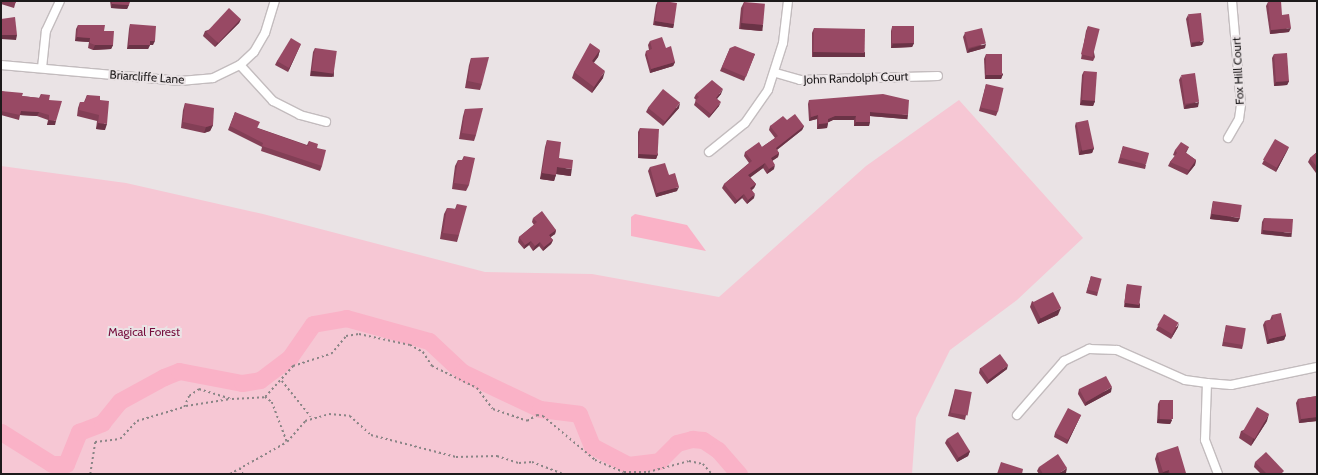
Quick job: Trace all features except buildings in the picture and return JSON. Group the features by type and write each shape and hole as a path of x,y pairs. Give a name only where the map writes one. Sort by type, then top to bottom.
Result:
{"street":[{"path":"42,68 46,31 60,1"},
{"name":"Briarcliffe Lane","path":"1,65 180,81 213,78 240,65 265,33 275,1"},
{"path":"709,152 745,123 776,73 788,1"},
{"name":"Fox Hill Court","path":"1228,138 1239,119 1241,104 1232,1"},
{"path":"240,65 273,101 300,115 326,122"},
{"name":"John Randolph Court","path":"776,73 800,80 938,76"},
{"path":"1017,415 1064,361 1089,349 1117,350 1180,378 1207,383 1246,383 1317,367"},
{"path":"1207,383 1205,440 1218,474"}],"path":[{"path":"90,474 95,442 120,439 137,420 184,407 192,403 266,397 282,381 293,366 331,354 346,336 359,334 379,338 423,352 432,366 478,388 493,409 527,421 537,415 543,416 595,460 624,472 648,472 689,461 703,464 712,474"},
{"path":"282,381 311,418"},
{"path":"184,407 189,396 198,389 232,399"},
{"path":"266,397 272,402 286,442"},
{"path":"230,474 276,449 286,442 311,418 346,415 371,434 465,458 487,456 532,462 564,474"},
{"path":"240,468 243,474"}],"green space":[{"name":"Magical Forest","path":"959,100 1083,238 1017,300 950,350 916,418 912,474 1,474 1,166 126,183 263,214 485,272 592,274 719,297 866,166"}],"shaded area":[{"path":"635,214 687,225 706,251 631,236 631,217"}],"waterway":[{"path":"1,432 52,464 66,464 79,432 102,423 120,401 164,377 179,371 242,383 260,380 290,357 313,324 346,318 429,341 462,372 540,409 579,414 592,446 628,465 659,461 677,443 692,439 703,440 718,450 739,474"}]}
